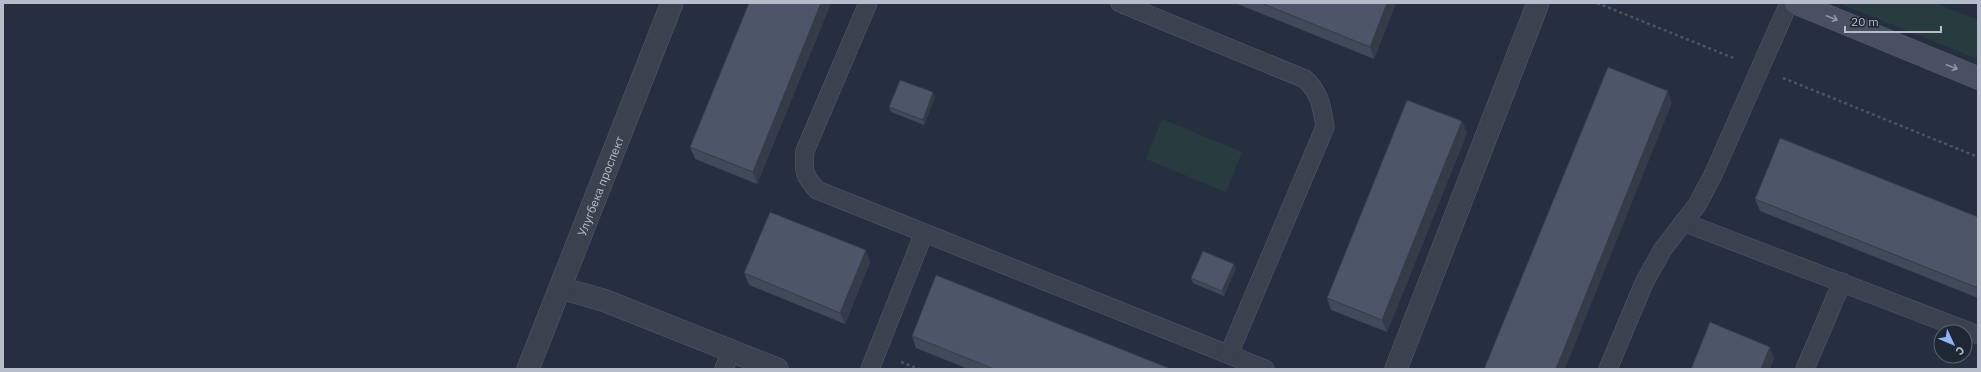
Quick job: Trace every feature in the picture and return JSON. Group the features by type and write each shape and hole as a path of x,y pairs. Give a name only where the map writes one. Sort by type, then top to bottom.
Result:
{"main road":[{"path":"1796,3 1978,78"}],"street":[{"name":"Улугбека проспект","path":"528,369 672,3"},
{"path":"1396,369 1538,3"},
{"path":"560,288 603,300 728,360 777,369"}],"lane":[{"path":"868,3 805,151 803,167 808,179 817,190 1265,369"},
{"path":"1120,3 1305,78 1314,88 1322,106 1325,127 1229,354"},
{"path":"1608,369 1644,283 1663,249 1697,205 1713,175 1789,3"},
{"path":"1683,222 1978,335"},
{"path":"870,369 924,233"},
{"path":"1804,369 1842,282"}],"path":[{"path":"1597,3 1978,157"}],"green space":[{"path":"1838,3 1935,3 1978,20 1978,59"},
{"path":"1162,119 1242,152 1226,192 1146,159"}],"building":[{"path":"749,3 821,3 753,172 690,147"},
{"path":"1261,3 1387,3 1370,47"},
{"path":"1608,67 1668,91 1556,369 1484,369"},
{"path":"900,80 933,92 923,120 889,107"},
{"path":"1407,100 1462,121 1382,320 1327,298"},
{"path":"1780,138 1978,217 1978,288 1755,199"},
{"path":"770,212 866,250 840,313 744,273"},
{"path":"1203,251 1234,264 1222,291 1191,278"},
{"path":"936,275 1171,369 994,369 912,336"},
{"path":"1710,322 1770,347 1761,369 1691,369"}]}
